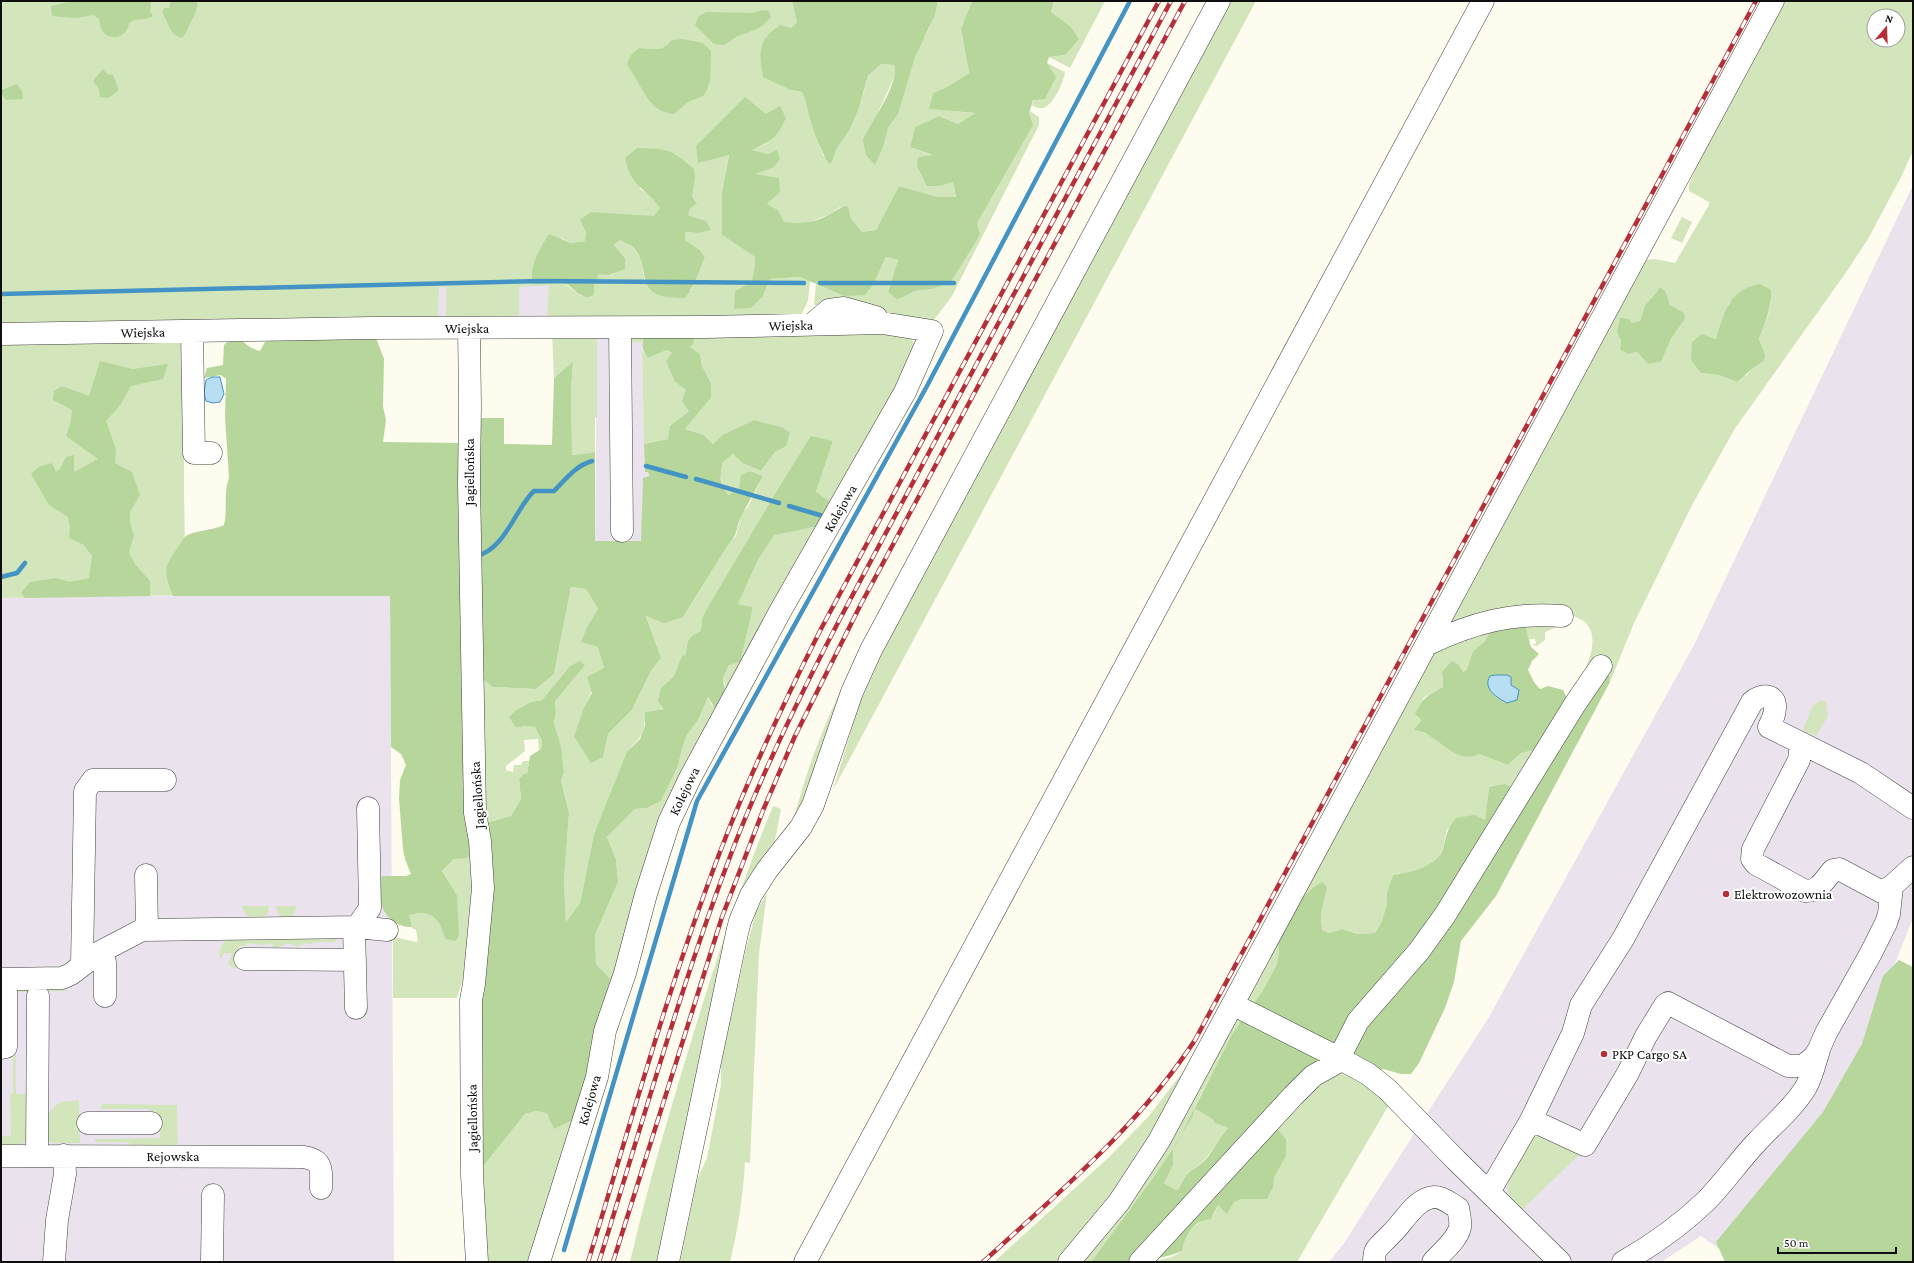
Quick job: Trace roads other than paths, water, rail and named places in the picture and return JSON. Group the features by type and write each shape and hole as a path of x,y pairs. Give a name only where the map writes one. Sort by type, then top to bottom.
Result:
{"street":[{"path":"668,1262 736,933 745,908 767,870 794,838 808,816 822,783 852,692 880,633 1219,1"},
{"path":"804,1262 1483,1"},
{"path":"1069,1262 1119,1202 1142,1169 1234,1005 1773,1"},
{"name":"Wiejska","path":"1,334 468,328 643,328 811,325 871,319 882,323 932,331"},
{"path":"908,327 920,343 920,358"},
{"name":"Jagiellońska","path":"468,328 469,499 475,813 480,841 483,888 474,984 471,1000 472,1175 477,1262"},
{"path":"620,328 622,531"},
{"path":"192,331 194,453 211,453"},
{"name":"Kolejowa","path":"539,1262 597,1077 605,1031 625,973 646,894 669,822 690,778 782,608 905,392 932,331"},
{"path":"1428,644 1474,625 1500,619 1527,614 1562,616"},
{"path":"1140,1262 1292,1096 1317,1074 1333,1065 1339,1058 1358,1021 1419,951 1445,914 1575,704 1601,666"},
{"path":"1458,1208 1485,1188 1531,1120 1573,1033 1581,1005 1623,939 1746,716 1861,773 1913,808"},
{"path":"1801,743 1799,760 1753,849 1752,859 1756,864 1805,891 1811,892 1819,887 1832,870 1839,869 1882,892 1892,886 1913,867"},
{"path":"82,965 85,791 93,780 165,780"},
{"path":"356,1008 356,927 370,908 368,808"},
{"path":"146,875 147,930"},
{"path":"1755,1144 1787,1112 1800,1095 1810,1078 1826,1033 1886,923 1889,914 1892,886"},
{"path":"1,1048 6,1047 3,985 62,978 71,974 100,952 138,932 147,930 356,927 387,930"},
{"path":"100,952 105,962 105,996"},
{"path":"245,959 355,960"},
{"path":"37,1156 38,996"},
{"path":"1531,1120 1585,1145 1628,1073 1646,1036 1665,1005 1668,1003 1788,1066 1803,1066"},
{"path":"1234,1005 1368,1074 1387,1089 1560,1262"},
{"path":"1623,1262 1664,1236 1686,1219 1727,1178 1755,1144 1770,1122 1803,1066 1814,1057 1820,1049"},
{"path":"88,1156 88,1116 151,1123"},
{"name":"Rejowska","path":"1,1156 311,1158 317,1161 320,1166 321,1188"},
{"path":"54,1262 57,1220 65,1174 64,1156"},
{"path":"212,1262 213,1195"},
{"path":"1374,1262 1374,1257 1379,1246 1392,1234 1413,1208 1428,1198 1442,1198 1458,1208"},
{"path":"1433,1262 1460,1228 1458,1208"}],"water":[{"path":"212,377 220,377 224,394 220,402 213,403 206,401 204,393 206,380"},
{"path":"1507,675 1511,677 1511,685 1519,690 1517,700 1507,703 1489,689 1488,681 1490,676"}],"waterway":[{"path":"564,1250 697,801 927,386 1130,1"},
{"path":"1,294 542,281 804,283"},
{"path":"820,283 954,283"},
{"path":"477,556 487,552 503,537 527,499 534,491 554,491 581,466 592,461"},
{"path":"646,466 686,477"},
{"path":"696,479 779,503"},
{"path":"789,506 823,516"},
{"path":"1,577 17,573 25,563"}],"railway":[{"path":"588,1262 653,1046 688,939 727,834 760,755 822,627 1159,1"},
{"path":"599,1262 698,945 736,841 776,748 805,687 851,598 1171,1"},
{"path":"613,1262 722,917 764,808 795,736 861,604 1185,1"},
{"path":"983,1262 1068,1184 1123,1130 1149,1102 1173,1072 1195,1040 1756,1"}],"place":[{"name":"Elektrowozownia","path":"1726,894"},
{"name":"PKP Cargo SA","path":"1604,1054"}]}
